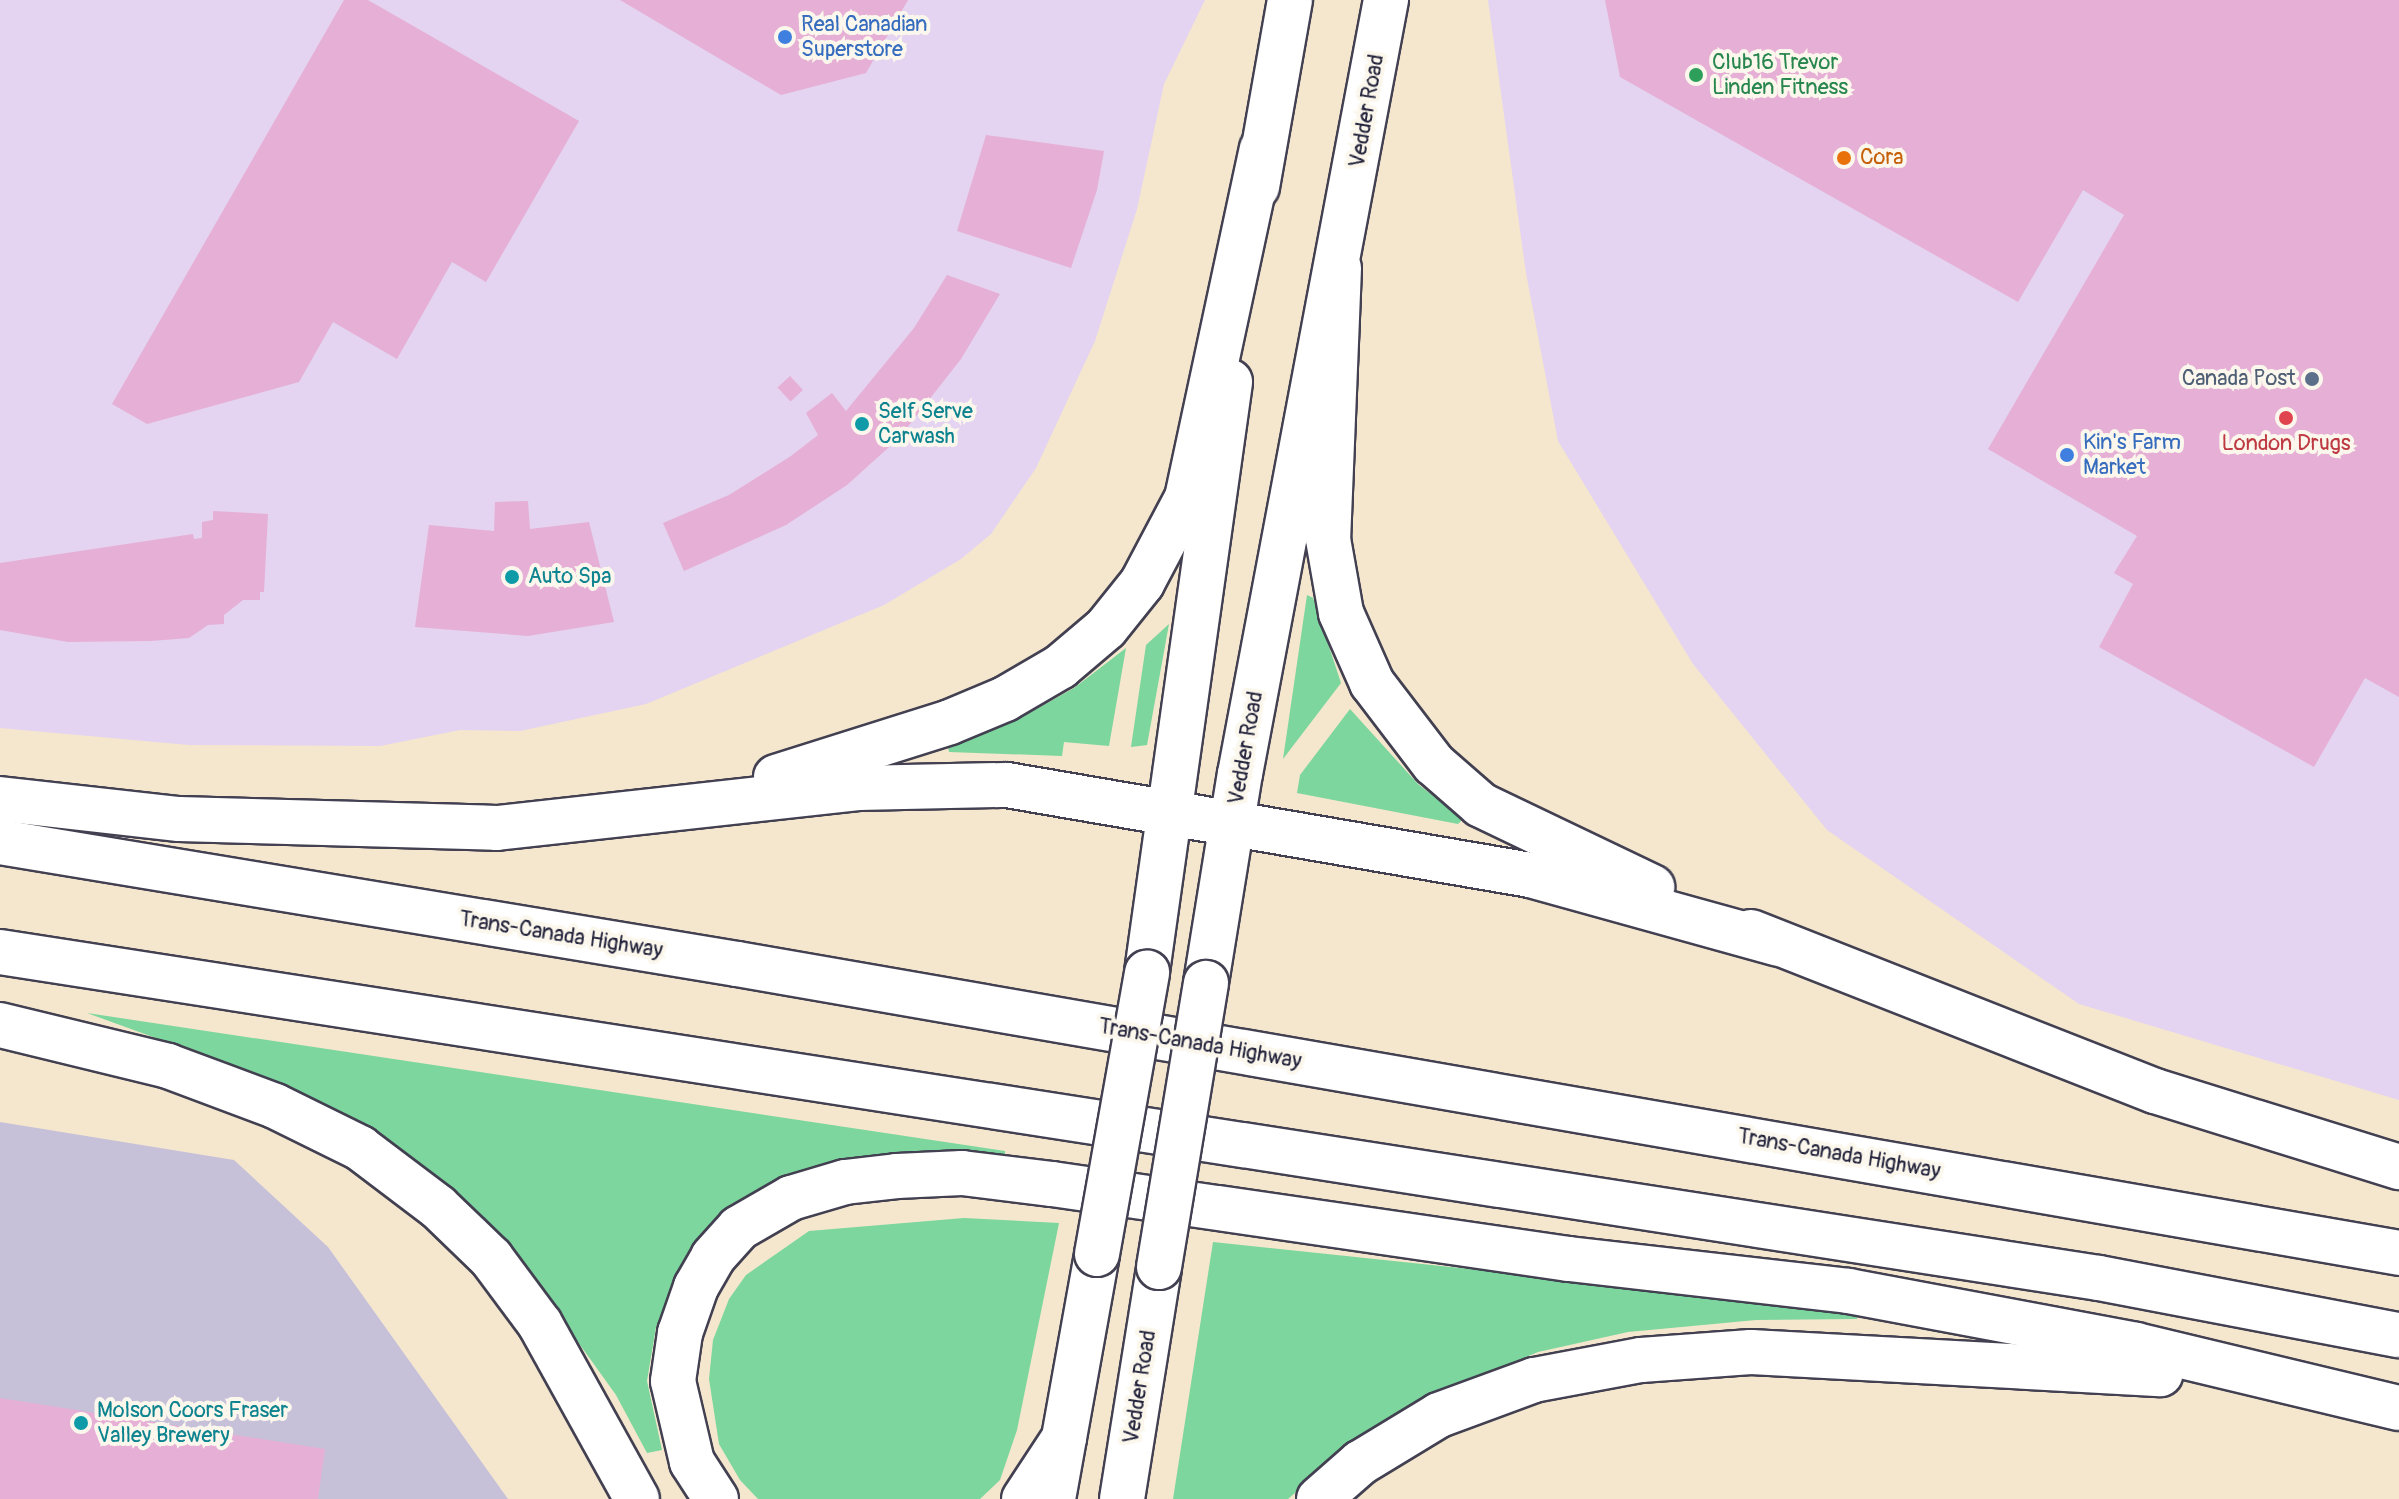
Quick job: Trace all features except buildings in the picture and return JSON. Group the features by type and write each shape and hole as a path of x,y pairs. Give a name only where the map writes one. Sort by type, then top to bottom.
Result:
{"main road":[{"path":"691,804 991,704 1060,667 1106,628 1167,543 1187,498 1262,149 1290,0"},
{"name":"Vedder Road","path":"1122,1499 1233,821 1339,268 1386,0"},
{"path":"1053,1499 1147,972 1262,149"},
{"path":"1339,268 1328,539 1341,613 1372,683 1400,726 1481,805 1778,944 2155,1091 2399,1167"},
{"path":"0,799 179,819 363,828 497,828 691,804 942,783 1007,785 1233,821 1530,875 1778,944"},
{"name":"Trans-Canada Highway","path":"0,842 737,964 2399,1253"},
{"path":"0,952 2099,1278 2399,1335"},
{"path":"0,1025 168,1066 275,1106 360,1148 491,1258 540,1324 637,1499"},
{"path":"716,1499 692,1462 673,1381 680,1333 696,1287 713,1257 739,1228 791,1198 845,1182 897,1176 962,1173 1569,1259 1848,1291 2136,1345 2399,1408"},
{"path":"1319,1499 1360,1463 1439,1415 1534,1380 1641,1360 1751,1352 2275,1380"},
{"path":"1024,1499 1064,1438"}],"shaded area":[{"path":"0,0 1205,0 1164,84 1137,209 1095,341 1036,468 991,534 961,559 884,605 646,704 520,731 460,730 380,746 189,745 0,728"},
{"path":"1488,0 2399,0 2399,1100 2079,1004 1827,830 1693,664 1558,441 1526,273"},
{"path":"0,1122 234,1160 328,1247 508,1499 0,1499"}],"green space":[{"path":"1307,595 1313,598 1341,683 1283,759"},
{"path":"1169,624 1147,745 1131,747 1146,645"},
{"path":"1126,648 1109,746 1064,742 1062,756 949,752 948,747 1015,721 1074,688"},
{"path":"1350,709 1418,784 1463,819 1458,824 1297,793 1300,775"},
{"path":"87,1013 1005,1151 1005,1158 897,1157 679,1279 656,1327 647,1381 662,1450 647,1453 616,1395 555,1310 448,1184 279,1083"},
{"path":"964,1218 1059,1223 1017,1430 1000,1480 980,1499 758,1499 740,1480 719,1444 709,1379 713,1340 729,1299 746,1275 809,1231"},
{"path":"1213,1242 1859,1310 1857,1319 1756,1320 1628,1332 1538,1352 1428,1397 1340,1454 1288,1499 1173,1499"}],"place":[{"name":"Real Canadian Superstore","path":"785,37"},
{"name":"Club16 Trevor Linden Fitness","path":"1696,75"},
{"name":"Cora","path":"1844,158"},
{"name":"Canada Post","path":"2312,379"},
{"name":"London Drugs","path":"2286,418"},
{"name":"Self Serve Carwash","path":"862,424"},
{"name":"Kin's Farm Market","path":"2067,455"},
{"name":"Auto Spa","path":"512,577"},
{"name":"Molson Coors Fraser Valley Brewery","path":"81,1423"}]}
